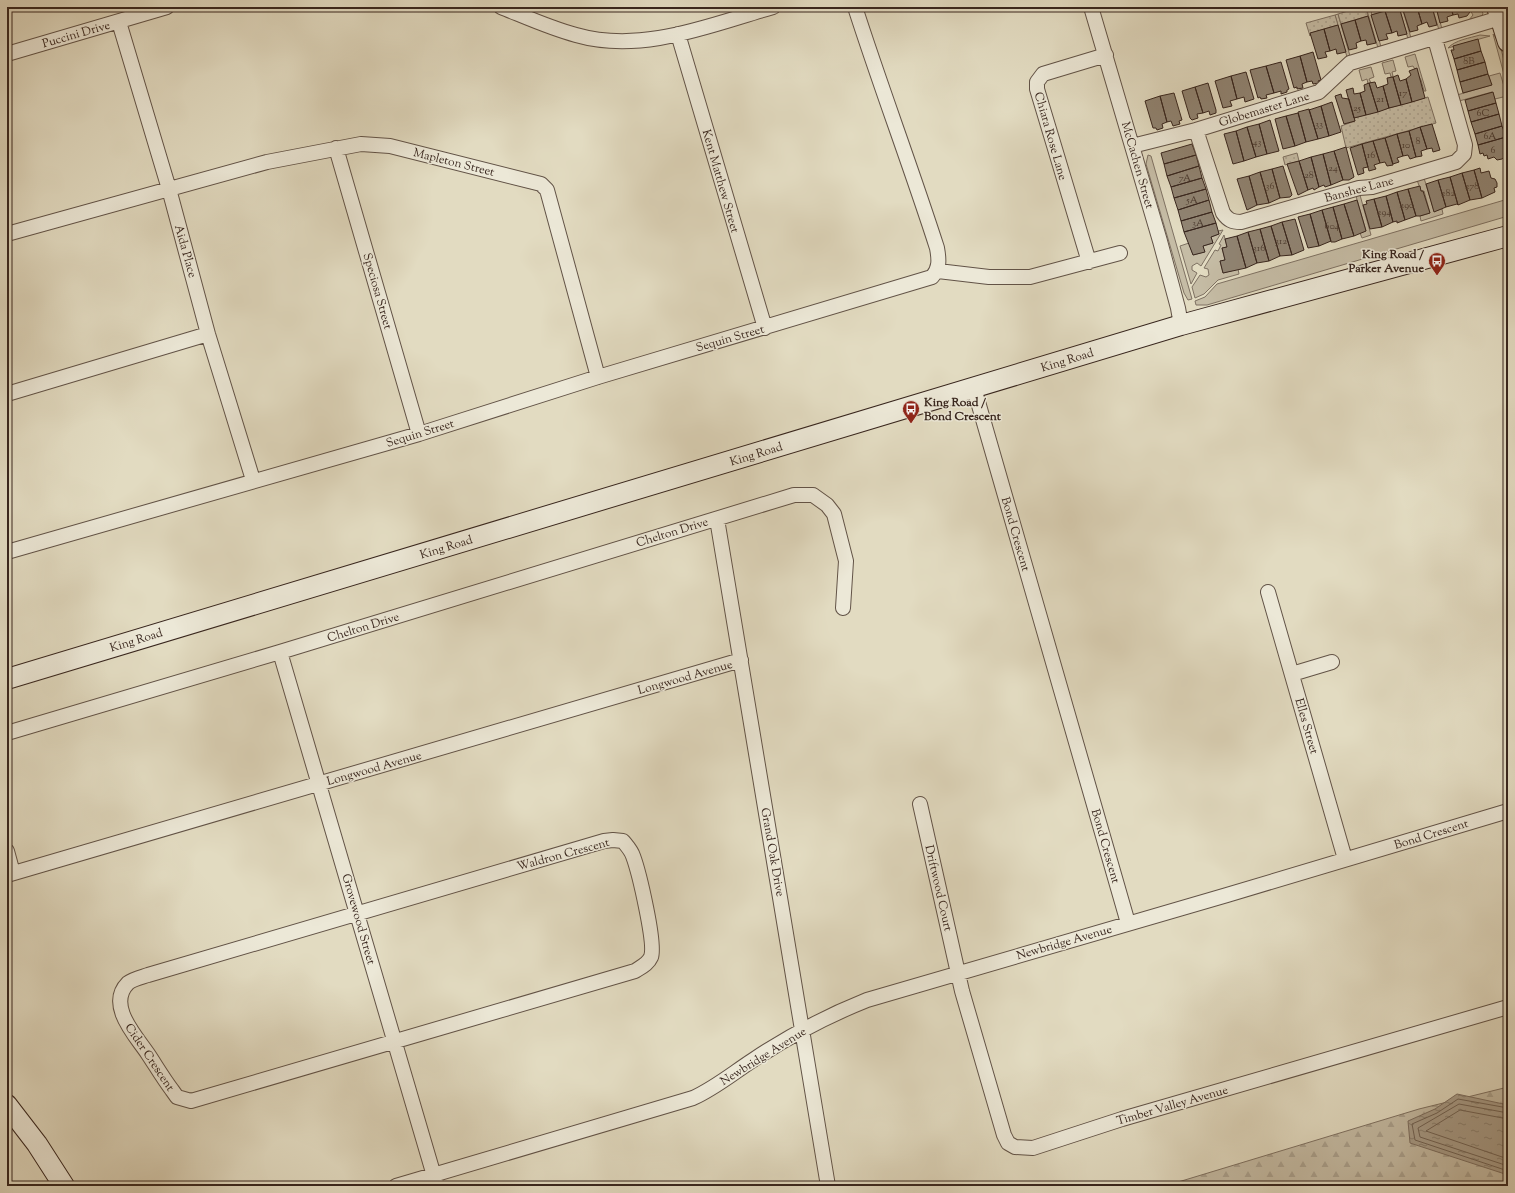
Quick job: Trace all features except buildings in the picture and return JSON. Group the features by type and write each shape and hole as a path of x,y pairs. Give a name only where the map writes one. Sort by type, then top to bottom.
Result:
{"main road":[{"path":"1499,12 1508,42"},
{"name":"King Road","path":"7,679 1181,325 1508,236"},
{"path":"7,1105 44,1154 64,1186"}],"street":[{"name":"Puccini Drive","path":"7,54 167,7"},
{"path":"502,7 577,35 605,40 636,40 678,34 773,7"},
{"path":"855,7 881,89 909,163 937,248 939,258 938,271 989,277 1030,277 1120,253"},
{"name":"McCachen Street","path":"1092,7 1176,300 1181,325"},
{"name":"Globemaster Lane","path":"1132,146 1196,130 1319,92 1350,63 1435,39 1499,12"},
{"name":"Aida Place","path":"119,22 169,189 208,334 253,480"},
{"name":"Kent Matthew Street","path":"678,34 765,328"},
{"name":"Banshee Lane","path":"1196,130 1226,218 1235,222 1240,222 1359,188 1372,187 1456,162 1463,157 1465,145 1435,39"},
{"name":"Chiara Rose Lane","path":"1088,262 1037,89 1038,82 1043,74 1106,55"},
{"name":"Mapleton Street","path":"7,234 268,162 361,144 390,146 541,184 547,190 598,377"},
{"name":"Speciosa Street","path":"336,148 420,434"},
{"name":"Sequin Street","path":"7,552 253,480 420,434 598,377 932,277 938,271"},
{"path":"7,394 208,334"},
{"name":"Bond Crescent","path":"974,388 1128,923 1508,811"},
{"name":"Chelton Drive","path":"7,733 280,652 794,495 813,495 820,499 834,514 846,561 843,608"},
{"name":"Grand Oak Drive","path":"717,518 828,1186"},
{"name":"Elles Street","path":"1268,592 1345,859"},
{"name":"Grovewood Street","path":"280,652 320,783 436,1180"},
{"name":"Longwood Avenue","path":"10,874 741,660"},
{"path":"1292,674 1332,662"},
{"name":"Driftwood Court","path":"920,804 958,973"},
{"name":"Waldron Crescent","path":"357,913 604,841 623,841 629,847 633,855 647,918 652,950 647,962 642,967 635,971 395,1041"},
{"path":"7,851 10,874"},
{"name":"Cider Crescent","path":"357,913 156,972 129,982 123,990 120,999 122,1014 128,1026 177,1097 185,1100 200,1099 395,1041"},
{"name":"Newbridge Avenue","path":"396,1186 436,1180 693,1098 709,1090 753,1060 822,1019 866,1000 1128,923"},
{"name":"Timber Valley Avenue","path":"958,973 1004,1135 1008,1142 1015,1147 1024,1149 1033,1148 1122,1119 1508,1007"}],"green space":[{"path":"1361,7 1366,7 1368,16 1341,24 1338,14"},
{"path":"1366,7 1370,7 1381,47 1378,48"},
{"path":"1370,7 1399,7 1372,15"},
{"path":"1399,7 1402,7 1411,38 1408,39"},
{"path":"1432,7 1436,7 1442,29 1439,30"},
{"path":"1468,7 1481,7 1483,14 1469,20 1473,15"},
{"path":"1338,14 1350,56 1347,57 1335,15"},
{"path":"1335,15 1338,25 1311,33 1310,36 1306,23"},
{"path":"1493,34 1502,52 1506,68 1508,89"},
{"path":"1480,35 1490,36 1448,48 1459,41"},
{"path":"1415,54 1426,91 1424,91 1421,80 1413,66 1408,67 1405,57"},
{"path":"1393,60 1396,71 1392,72 1393,76 1391,77 1390,73 1385,74 1382,63"},
{"path":"1371,67 1374,77 1369,79 1371,83 1368,84 1367,79 1362,81 1359,70"},
{"path":"1500,73 1507,96 1495,99 1492,92 1459,101 1457,95 1491,85 1489,76"},
{"path":"1428,97 1436,123 1346,148 1341,126 1355,121 1354,118"},
{"path":"1297,153 1299,161 1285,165 1283,157"},
{"path":"1148,155 1151,156 1192,299 1188,300 1184,293 1146,164"},
{"path":"1424,178 1434,211 1442,209 1443,214 1421,221 1420,216 1430,213 1424,191 1421,191 1417,180"},
{"path":"1360,195 1371,235 1362,238 1360,233 1366,231 1356,196"},
{"path":"1508,199 1508,216 1207,305 1196,305 1195,301 1205,297 1217,284"},
{"path":"1223,230 1201,266 1197,263 1192,266 1192,270 1197,273 1191,284 1180,246 1189,243 1193,255 1204,252 1203,246 1213,243 1211,237 1219,234 1218,231"},
{"path":"1224,235 1227,247 1222,248 1225,260 1220,261 1223,273 1238,269 1239,274 1218,280 1204,294 1195,298 1192,287 1200,275 1206,277 1209,275 1208,269 1204,268 1215,250 1218,251 1221,245 1219,244"},
{"path":"1508,1087 1508,1186 1165,1186 1419,1109"}],"water":[{"path":"1457,1094 1508,1105 1508,1175 1410,1143 1408,1121 1435,1109"}],"place":[{"name":"King Road / Parker Avenue","path":"1437,276"},
{"name":"King Road / Bond Crescent","path":"911,424"}]}
